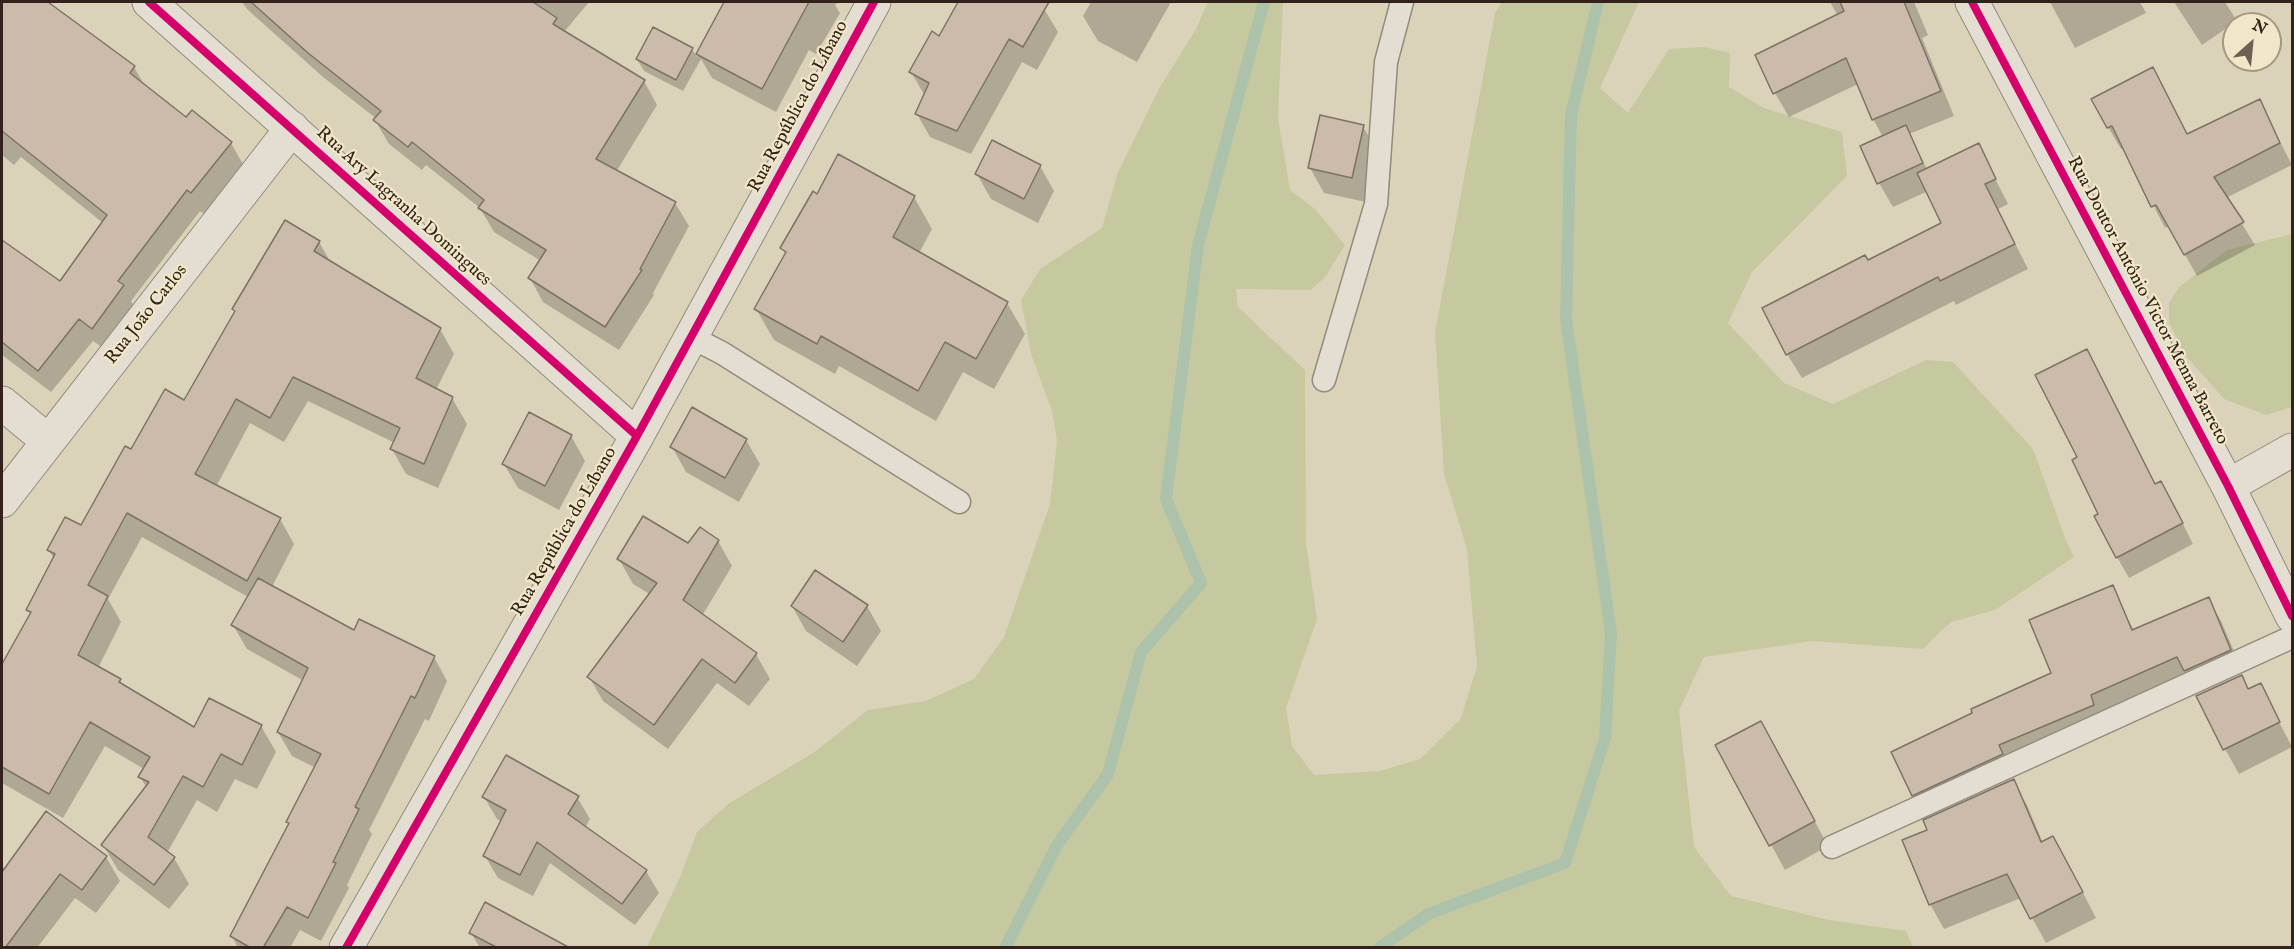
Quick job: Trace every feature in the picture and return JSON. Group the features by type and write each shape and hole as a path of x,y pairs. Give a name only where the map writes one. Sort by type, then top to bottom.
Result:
{"street":[{"name":"Rua Ary Lagranha Domingues","path":"150,2 637,436"},
{"name":"Rua República do Líbano","path":"346,948 637,436 873,2"},
{"name":"Rua Doutor Antônio Victor Menna Barreto","path":"1972,2 2228,486 2292,616"},
{"name":"Rua João Carlos","path":"2,501 292,128"},
{"path":"2,403 48,441"},
{"path":"2228,486 2292,450"}],"lane":[{"path":"1324,380 1376,204 1386,62 1402,2"},
{"path":"691,337 722,353 959,502"},
{"path":"1832,847 2292,637"}],"green space":[{"path":"1208,2 1283,2 1278,119 1290,190 1315,209 1345,245 1326,276 1311,290 1236,289 1238,307 1305,370 1306,543 1317,619 1286,708 1292,746 1314,775 1380,771 1420,759 1461,718 1477,666 1467,549 1444,474 1435,332 1495,13 1502,2 1639,2 1600,88 1628,113 1669,49 1704,47 1730,53 1729,87 1764,108 1842,132 1847,176 1752,272 1728,323 1784,383 1833,404 1926,360 1953,362 2033,449 2074,557 1995,610 1951,622 1923,649 1813,641 1704,657 1679,711 1694,847 1731,896 1829,920 1906,931 1913,947 647,947 680,877 697,832 728,804 813,753 868,710 926,701 974,679 1004,637 1050,504 1057,441 1052,411 1031,354 1021,300 1040,269 1102,228 1118,172 1160,87 1196,29"},
{"path":"2292,234 2292,407 2266,415 2224,399 2185,355 2169,322 2169,303 2179,287 2227,250"}],"building":[{"path":"2,2 48,2 135,66 130,73 186,117 192,110 232,142 191,193 187,190 118,281 124,285 92,329 79,319 38,371 2,342 2,240 60,281 107,215 2,131"},
{"path":"251,2 533,2 557,18 553,24 645,80 596,159 676,202 640,269 642,270 605,327 528,278 546,250 478,208 484,200 412,142 408,147 373,120 381,111 308,53"},
{"path":"724,2 809,2 762,89 696,54"},
{"path":"958,2 1049,2 1023,47 1009,39 957,131 915,114 929,83 909,72 932,31 939,36"},
{"path":"1840,2 1904,2 1941,91 1872,120 1846,58 1773,94 1755,55 1844,11"},
{"path":"653,27 693,48 676,80 636,59"},
{"path":"2153,67 2187,134 2260,99 2280,143 2214,177 2244,222 2184,255 2156,205 2151,207 2112,126 2107,128 2091,99"},
{"path":"1320,115 1364,125 1352,178 1308,168"},
{"path":"1906,125 1923,163 1877,184 1860,146"},
{"path":"992,140 1041,165 1024,199 975,174"},
{"path":"1979,143 1996,179 1985,184 2015,244 1940,281 1938,277 1786,355 1762,308 1865,255 1868,260 1941,223 1917,173"},
{"path":"838,154 915,196 893,237 1008,302 976,359 945,342 918,391 821,336 817,344 754,309 786,252 780,248 813,191 817,194"},
{"path":"285,220 320,241 314,251 441,328 416,378 453,397 424,464 390,449 400,428 293,377 270,418 236,399 195,474 281,518 247,581 127,513 88,585 108,596 78,655 121,679 119,682 194,727 209,698 262,725 242,765 221,754 203,787 183,776 148,837 175,857 154,885 101,845 149,782 138,777 150,757 90,722 49,794 2,767 2,664 31,612 26,610 55,554 47,550 65,517 81,525 125,446 131,449 165,389 184,400 235,311 232,309"},
{"path":"2087,349 2155,484 2161,481 2183,523 2116,558 2094,516 2098,514 2072,460 2077,457 2035,375"},
{"path":"692,407 747,439 725,478 670,447"},
{"path":"529,412 572,435 545,486 502,464"},
{"path":"643,516 688,543 700,527 719,540 683,600 757,653 735,683 702,659 654,725 587,677 657,583 617,559"},
{"path":"815,570 868,605 843,642 791,606"},
{"path":"258,578 354,630 359,619 435,656 415,698 411,696 355,807 359,809 333,862 336,863 308,918 287,907 263,948 251,948 230,936 289,823 286,822 321,754 277,732 308,668 231,625"},
{"path":"2113,585 2132,630 2209,597 2231,650 2184,671 2177,657 2091,695 2094,705 1999,745 2003,754 1912,796 1891,752 1972,713 1971,709 2051,673 2029,620"},
{"path":"2242,675 2248,689 2261,683 2280,722 2223,750 2196,696"},
{"path":"1761,721 1815,821 1769,846 1715,745"},
{"path":"506,755 579,796 568,814 647,870 622,904 537,842 520,875 483,856 506,810 482,797"},
{"path":"2014,779 2041,842 2053,836 2083,892 2030,919 2007,874 1929,905 1902,840 1927,830 1923,820"},
{"path":"46,811 107,856 82,890 60,874 5,948 2,948 2,872"},
{"path":"485,902 570,948 498,948 469,933"}],"waterway":[{"path":"1005,948 1057,845 1108,774 1141,652 1201,583 1166,499 1198,245 1264,2"},
{"path":"1379,948 1428,914 1565,863 1605,738 1611,633 1566,319 1571,115 1598,2"}],"cycle path":[{"path":"149,2 637,436"},
{"path":"346,948 637,436 874,2"},
{"path":"1972,2 2228,486 2292,616"}]}
